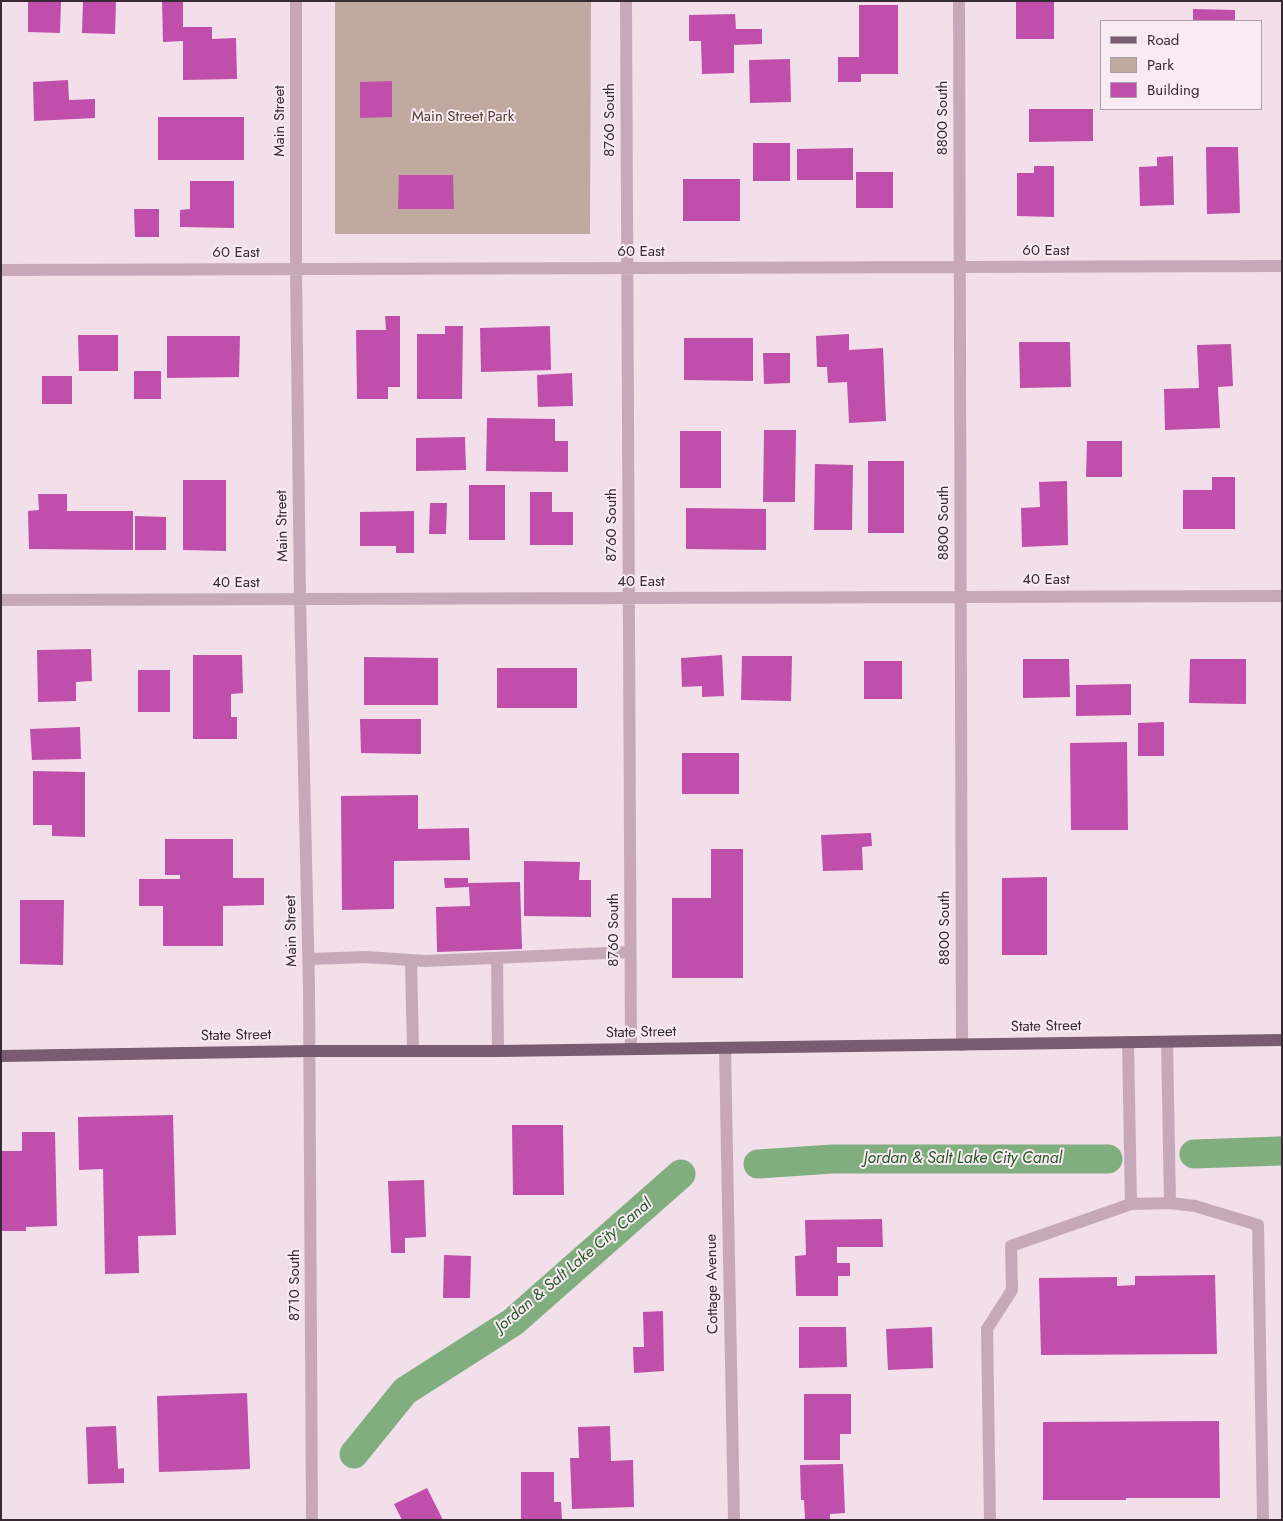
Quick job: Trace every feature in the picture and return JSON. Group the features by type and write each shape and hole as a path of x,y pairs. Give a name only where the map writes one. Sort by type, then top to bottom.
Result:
{"main road":[{"name":"State Street","path":"1,1056 310,1051 630,1050 1282,1040"}],"street":[{"name":"Main Street","path":"296,1 296,269 300,599 310,1051"},
{"name":"8760 South","path":"626,1 630,1050"},
{"name":"8800 South","path":"959,1 962,1045"},
{"name":"60 East","path":"1,270 1282,266"},
{"name":"40 East","path":"1,600 1282,596"},
{"path":"308,959 366,957 425,962 630,952"},
{"path":"497,959 498,1051"},
{"path":"412,961 413,1051"},
{"path":"1128,1042 1131,1204"},
{"path":"1168,1042 1170,1203"},
{"name":"Cottage Avenue","path":"725,1048 734,1520"},
{"name":"8710 South","path":"310,1051 312,1520"},
{"path":"990,1520 988,1328 1012,1290 1011,1246 1131,1204 1170,1203 1195,1206 1258,1225 1263,1520"}],"green space":[{"name":"Main Street Park","path":"335,1 591,1 590,234 335,234"}],"building":[{"path":"28,1 61,1 60,33 28,32"},
{"path":"83,1 116,1 115,34 82,33"},
{"path":"162,1 183,1 183,27 212,27 212,39 236,38 237,79 183,80 183,41 163,42"},
{"path":"1016,1 1054,1 1054,39 1016,39"},
{"path":"859,5 898,5 898,74 861,74 861,82 838,82 838,57 859,57"},
{"path":"1193,9 1235,10 1235,20 1193,20"},
{"path":"735,14 736,29 762,29 762,44 734,45 734,73 702,74 701,41 689,41 689,15"},
{"path":"790,59 791,102 750,103 749,60"},
{"path":"68,80 69,100 95,99 95,118 34,121 33,82"},
{"path":"392,81 392,117 360,118 360,82"},
{"path":"1029,109 1093,109 1093,141 1029,142"},
{"path":"158,117 244,117 244,160 158,160"},
{"path":"753,143 790,143 790,181 753,181"},
{"path":"1206,147 1238,147 1240,213 1207,214"},
{"path":"853,148 853,180 797,180 797,149"},
{"path":"1173,156 1174,205 1140,206 1139,167 1157,166 1157,157"},
{"path":"1034,166 1054,166 1054,217 1017,216 1017,173 1034,173"},
{"path":"856,172 893,172 893,208 856,208"},
{"path":"399,175 453,175 454,209 398,209"},
{"path":"683,179 740,179 740,221 683,221"},
{"path":"190,181 234,181 234,228 180,227 180,210 190,209"},
{"path":"134,209 159,209 159,237 135,237"},
{"path":"385,316 400,316 400,387 388,387 388,399 357,399 356,330 386,330"},
{"path":"445,326 463,326 462,399 417,399 417,334 445,334"},
{"path":"550,326 551,370 481,372 480,328"},
{"path":"849,334 849,350 883,348 886,421 849,423 847,382 828,383 827,367 817,367 816,336"},
{"path":"78,335 118,335 118,371 79,371"},
{"path":"167,336 240,336 239,377 167,378"},
{"path":"684,338 753,338 753,381 684,380"},
{"path":"1019,342 1070,342 1071,387 1020,388"},
{"path":"1231,344 1233,386 1218,387 1220,428 1165,430 1164,389 1199,388 1197,345"},
{"path":"763,353 790,353 790,383 764,384"},
{"path":"134,371 161,371 161,399 134,399"},
{"path":"572,373 573,406 538,407 537,375"},
{"path":"42,376 72,376 72,404 42,404"},
{"path":"487,418 555,419 555,441 568,441 568,472 486,471"},
{"path":"764,430 796,430 795,502 763,502"},
{"path":"680,431 721,431 721,488 680,488"},
{"path":"465,437 466,470 416,471 416,438"},
{"path":"1087,441 1122,441 1122,477 1086,477"},
{"path":"868,461 904,461 904,533 868,533"},
{"path":"815,464 853,465 852,530 814,530"},
{"path":"1212,477 1235,477 1235,529 1183,529 1183,490 1212,490"},
{"path":"183,480 226,480 226,551 183,550"},
{"path":"1067,481 1068,545 1022,547 1021,508 1040,507 1039,482"},
{"path":"469,485 505,485 505,540 469,540"},
{"path":"530,492 552,492 552,512 573,512 573,545 530,545"},
{"path":"38,494 67,494 67,511 133,511 133,550 29,549 28,511 39,510"},
{"path":"430,503 447,503 446,534 429,534"},
{"path":"686,508 766,509 766,550 686,549"},
{"path":"414,511 414,553 396,553 396,546 360,546 360,512"},
{"path":"135,516 166,517 166,550 135,550"},
{"path":"91,649 92,681 76,682 76,701 38,702 37,650"},
{"path":"193,655 242,655 243,693 231,694 231,717 237,717 237,739 193,739"},
{"path":"722,655 724,696 702,697 702,686 682,687 681,658"},
{"path":"742,656 792,656 791,701 741,700"},
{"path":"364,657 438,658 438,705 364,705"},
{"path":"1023,659 1069,659 1070,697 1023,698"},
{"path":"1190,659 1246,659 1246,704 1189,703"},
{"path":"864,661 902,661 902,699 864,699"},
{"path":"497,668 577,668 577,708 497,708"},
{"path":"138,670 170,670 170,712 138,712"},
{"path":"1131,684 1131,715 1076,716 1076,685"},
{"path":"360,719 421,719 421,754 361,753"},
{"path":"1164,722 1164,756 1138,756 1138,723"},
{"path":"80,727 81,759 32,760 30,729"},
{"path":"1127,742 1128,830 1071,830 1070,743"},
{"path":"682,753 739,753 739,794 682,794"},
{"path":"33,771 85,772 85,837 52,836 52,825 33,825"},
{"path":"418,795 418,829 469,828 470,860 394,861 394,909 342,910 341,796"},
{"path":"871,833 872,846 862,847 863,870 823,871 821,835"},
{"path":"165,839 233,839 233,878 264,878 264,905 223,906 223,946 163,946 163,906 139,906 139,879 180,879 180,875 165,875"},
{"path":"711,849 743,849 743,978 672,978 672,898 711,898"},
{"path":"524,861 580,862 579,880 591,880 591,917 524,916"},
{"path":"1047,877 1047,955 1002,955 1002,878"},
{"path":"444,878 468,878 468,883 520,882 522,949 437,952 436,907 470,906 469,887 445,888"},
{"path":"20,900 64,900 63,965 20,964"},
{"path":"173,1115 176,1235 138,1236 139,1273 105,1274 103,1169 79,1170 78,1117"},
{"path":"512,1125 563,1125 564,1195 513,1195"},
{"path":"22,1132 55,1132 57,1226 26,1227 26,1231 1,1231 1,1151 22,1151"},
{"path":"424,1180 426,1237 405,1238 405,1253 391,1253 388,1181"},
{"path":"882,1219 883,1247 837,1247 837,1263 850,1263 850,1276 838,1276 838,1296 796,1296 795,1256 806,1255 805,1220"},
{"path":"444,1255 471,1256 470,1298 443,1298"},
{"path":"1215,1275 1217,1354 1041,1355 1039,1278 1117,1277 1117,1286 1135,1285 1135,1276"},
{"path":"663,1311 664,1371 634,1373 633,1347 644,1347 643,1312"},
{"path":"799,1327 846,1327 847,1367 799,1368"},
{"path":"932,1327 933,1368 888,1370 886,1329"},
{"path":"247,1393 250,1469 159,1472 157,1396"},
{"path":"804,1394 851,1394 851,1434 840,1434 840,1460 804,1460"},
{"path":"1219,1421 1220,1498 1043,1500 1043,1422"},
{"path":"116,1426 118,1469 124,1468 124,1483 88,1484 86,1427"},
{"path":"610,1426 611,1461 633,1460 634,1507 572,1509 570,1458 579,1458 578,1427"},
{"path":"843,1464 845,1513 830,1514 830,1520 805,1520 804,1500 801,1500 800,1465"},
{"path":"521,1472 554,1472 554,1502 561,1502 562,1520 521,1520"},
{"path":"427,1488 443,1520 402,1520 394,1504"}],"waterway":[{"name":"Jordan & Salt Lake City Canal","path":"1194,1154 1280,1151"},
{"name":"Jordan & Salt Lake City Canal","path":"758,1164 833,1159 1108,1159"},
{"name":"Jordan & Salt Lake City Canal","path":"354,1454 405,1391 513,1322 681,1174"}]}
